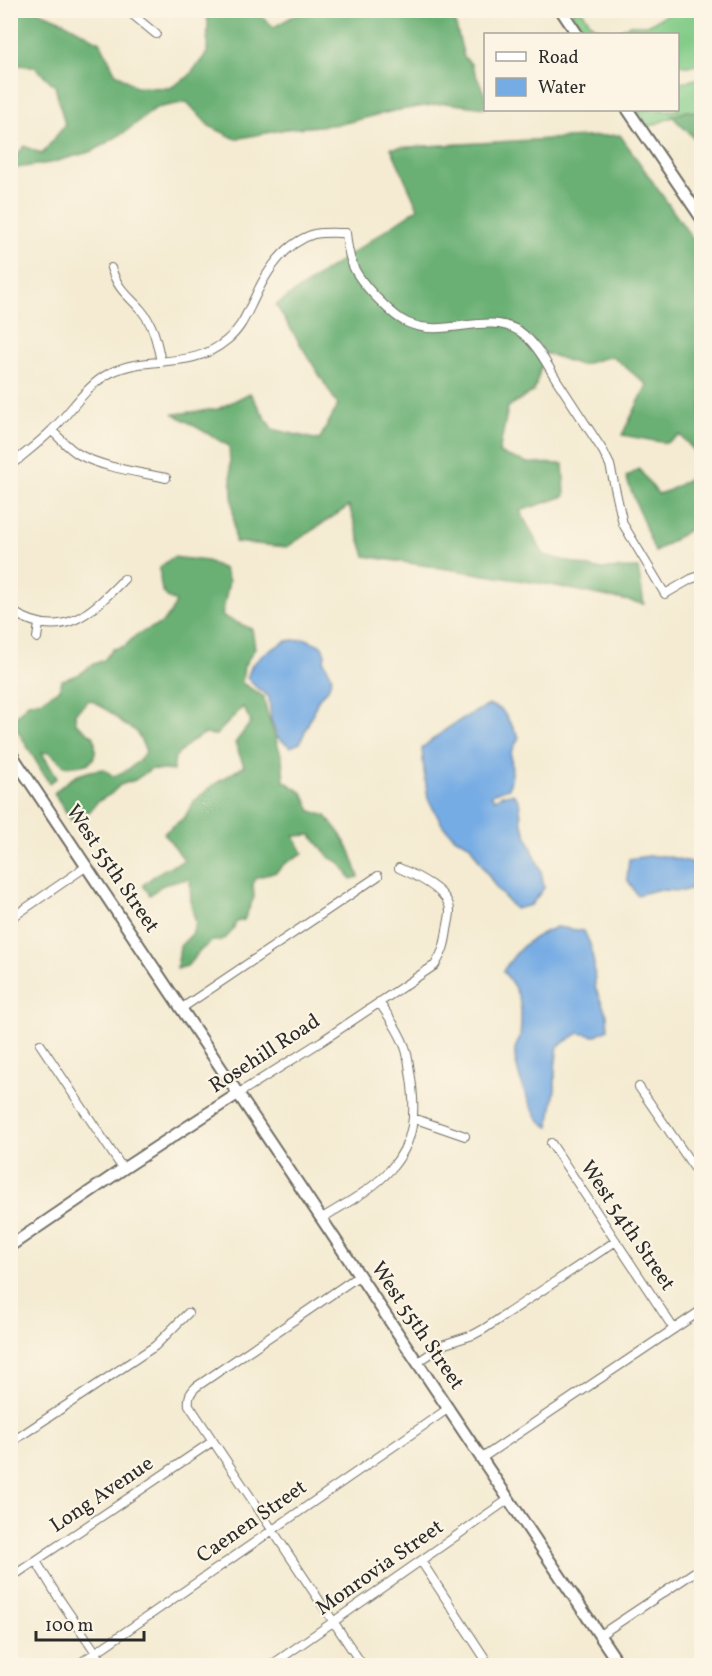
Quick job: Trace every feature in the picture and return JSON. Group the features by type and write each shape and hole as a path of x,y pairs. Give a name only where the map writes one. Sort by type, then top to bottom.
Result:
{"street":[{"path":"127,10 156,34"},
{"path":"561,10 577,33"},
{"path":"629,111 702,219"},
{"path":"10,466 52,431 94,383 112,372 132,366 194,358 213,351 241,325 271,266 283,254 298,242 312,235 328,232 346,233 350,262 357,276 387,307 406,322 432,329 483,324 506,325 517,330 532,343 603,451 610,465 623,524 665,594 702,575"},
{"path":"111,268 116,282 141,310 150,324 156,338 161,362"},
{"path":"52,431 79,455 96,462 165,478"},
{"path":"10,452 19,459"},
{"path":"10,610 39,624 62,623 88,613 124,579"},
{"path":"37,638 39,624"},
{"name":"West 55th Street","path":"10,752 620,1665"},
{"path":"10,919 87,866"},
{"name":"Rosehill Road","path":"10,1246 123,1169 435,965 444,952 450,912 449,904 446,897 434,887 399,868"},
{"path":"182,1008 378,876"},
{"path":"322,1218 376,1183 389,1171 406,1147 412,1129 414,1106 407,1054 397,1030 380,1002"},
{"path":"40,1044 123,1169"},
{"path":"639,1087 702,1179"},
{"path":"413,1118 465,1136"},
{"name":"West 54th Street","path":"551,1143 674,1329"},
{"path":"418,1362 445,1344 484,1329 616,1241"},
{"path":"360,1275 200,1384 188,1398 189,1405 363,1665"},
{"path":"482,1458 702,1310"},
{"path":"10,1443 155,1346 188,1313"},
{"name":"Caenen Street","path":"76,1665 449,1408"},
{"name":"Long Avenue","path":"10,1578 213,1441"},
{"name":"Monrovia Street","path":"270,1665 509,1499"},
{"path":"36,1561 105,1665"},
{"path":"421,1561 490,1665"},
{"path":"600,1635 702,1567"}],"green space":[{"path":"11,10 38,11 100,42 115,72 136,87 170,88 188,77 207,53 208,22 205,11 258,11 274,27 302,11 439,11 454,18 464,57 471,64 484,93 484,108 445,103 393,111 341,124 286,129 236,139 209,126 187,102 156,108 125,132 93,151 50,163 11,169 11,159 14,160 24,146 42,154 65,125 55,86 35,67 11,64"},
{"path":"570,11 582,11 593,26 610,33 585,33"},
{"path":"674,11 701,11 701,65 679,64 679,33 614,33 630,25 647,25"},
{"path":"701,78 701,113 687,111 648,127 637,111 679,111 679,83"},
{"path":"688,111 701,113 701,144 672,116"},
{"path":"620,135 701,251 701,522 655,552 626,477 639,469 658,494 670,490 699,473 699,456 680,435 666,443 622,435 647,385 612,356 580,365 545,353 534,391 508,407 499,453 528,463 563,464 565,496 520,511 544,555 597,569 638,568 644,604 550,585 365,556 349,506 287,547 235,542 229,446 174,414 218,409 250,393 272,429 319,440 338,405 276,305 418,208 391,148"},
{"path":"173,557 207,561 224,569 229,581 222,616 252,629 255,648 244,666 242,683 264,697 282,758 284,781 303,793 311,811 326,816 350,851 359,877 351,879 339,862 330,858 311,835 294,836 303,853 284,864 276,872 255,878 254,897 244,920 236,922 230,934 224,939 212,941 187,966 177,969 180,946 192,934 196,923 191,906 190,879 161,886 150,895 143,885 162,870 185,861 164,833 185,817 194,801 213,785 244,766 235,743 251,722 243,707 216,735 204,734 192,741 175,757 173,771 151,769 135,780 120,785 111,794 97,802 90,811 72,821 54,793 71,779 83,773 104,769 113,776 132,766 146,751 136,731 89,700 75,713 76,723 94,737 94,758 86,764 65,766 49,752 42,753 57,778 49,783 12,721 28,703 42,700 60,689 62,680 78,675 104,660 113,649 125,646 136,635 162,623 176,602 163,592 160,567"}],"water":[{"path":"306,639 322,646 325,654 324,661 332,677 328,689 319,698 300,743 291,747 278,738 271,720 269,697 247,678 252,665 265,653 286,641"},
{"path":"490,705 502,710 519,737 511,753 512,775 509,788 491,796 495,799 502,795 513,794 519,801 522,824 541,871 544,888 531,905 515,909 497,889 469,844 456,838 443,826 428,799 424,771 422,748 454,724"},
{"path":"665,856 699,864 701,866 701,885 683,891 656,890 637,895 627,879 629,859"},
{"path":"556,927 584,931 590,944 595,987 607,1015 608,1029 594,1036 579,1033 558,1046 549,1127 536,1115 520,1080 515,1049 520,1036 520,1006 516,990 503,971 525,944"}]}
